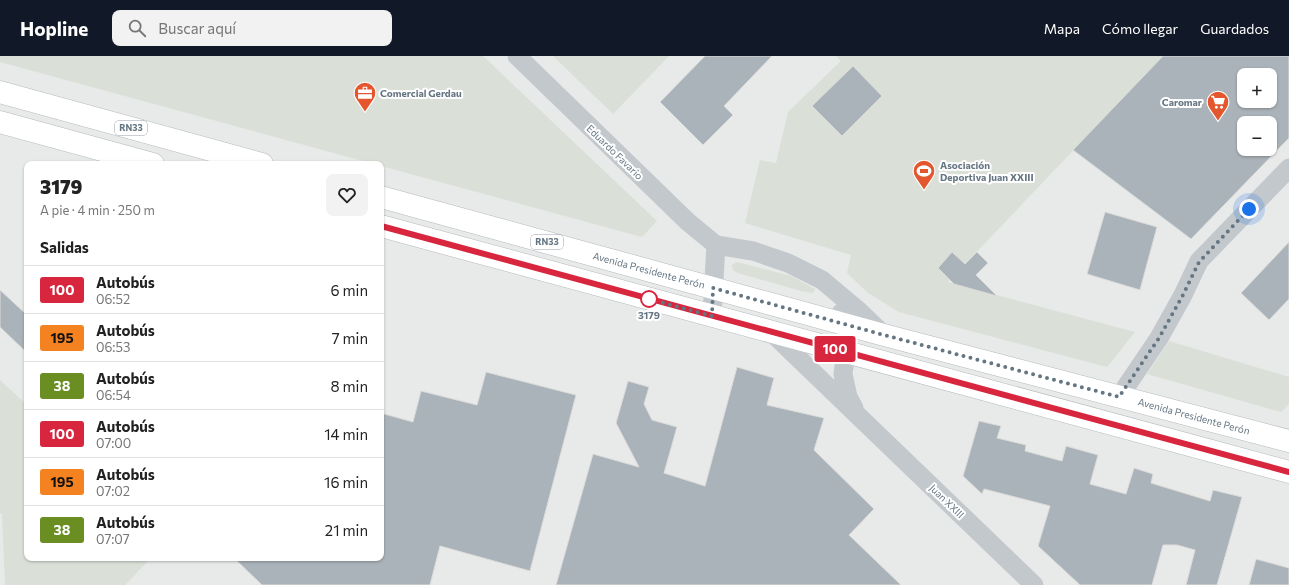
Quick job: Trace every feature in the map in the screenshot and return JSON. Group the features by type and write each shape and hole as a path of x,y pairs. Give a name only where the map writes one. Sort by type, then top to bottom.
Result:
{"main road":[{"name":"RN33","path":"0,92 251,161"},
{"path":"0,122 142,161"},
{"name":"Avenida Presidente Perón","path":"384,198 884,335 1289,441"},
{"path":"384,227 1289,472"}],"lane":[{"name":"Eduardo Favario","path":"517,56 688,222 716,245 760,253 788,263 822,280 859,311 884,335"},
{"path":"1119,397 1159,338 1183,295 1199,262 1289,168"},
{"path":"712,316 716,245"},
{"name":"Juan XXIII","path":"822,280 837,304 847,325 846,352 843,374 848,397 859,416"},
{"name":"Juan XXIII","path":"770,331 1034,585"}],"shaded area":[{"path":"0,56 1289,56 1289,585 0,585"},
{"name":"Comercial Gerdau","path":"0,56 483,56 657,221 642,237 384,167 384,161 363,161 0,62"},
{"path":"553,56 669,56 613,114"},
{"name":"Asociación Deportiva Juan XXIII","path":"836,56 1163,56 948,282 1135,332 1107,367 899,312 868,293 847,273 851,255 745,223 760,160 776,163 788,112 841,61"},
{"path":"737,262 791,276 815,289 813,293 801,291 738,273 733,270 732,265"},
{"path":"1169,341 1289,377 1289,404 1281,412 1147,374"},
{"path":"0,380 24,402 24,561 148,561 125,585 5,585 2,514 0,513"}],"building":[{"path":"705,56 772,56 724,106 733,115 703,145 660,102"},
{"path":"1163,56 1289,56 1289,138 1277,150 1277,116 1237,116 1237,156 1272,156 1191,239 1073,150"},
{"path":"853,66 882,96 842,136 812,106"},
{"path":"1105,212 1157,227 1140,290 1087,274"},
{"path":"1289,242 1289,299 1269,320 1241,293"},
{"path":"952,252 965,264 977,252 988,263 976,275 997,296 954,284 938,268"},
{"path":"0,290 24,312 24,350 0,327"},
{"path":"737,367 774,378 767,405 824,418 814,450 874,509 849,535 901,585 556,585 593,454 639,467 616,423 628,381 649,387 644,404 652,420 677,427 664,473 705,486"},
{"path":"486,372 576,395 530,571 440,546 430,585 262,585 237,561 384,561 384,414 413,422 421,391 477,405"},
{"path":"979,421 1001,426 997,438 1026,445 1025,451 1062,461 1066,446 1098,455 1090,484 1126,494 1134,468 1153,474 1151,483 1210,501 1213,490 1242,497 1217,585 1186,585 1195,550 1177,545 1163,545 1152,585 1080,585 1038,546 1050,506 984,489 982,494 963,476"},
{"path":"1256,559 1289,568 1289,585 1249,585"}],"bus line":[{"name":"100","path":"384,227 1289,472"}],"place":[{"name":"Comercial Gerdau","path":"365,112"},
{"name":"Caromar","path":"1218,122"},
{"name":"Asociación Deportiva Juan XXIII","path":"924,190"},
{"name":"3179","path":"649,299"}],"route":[{"path":"649,299 712,316 713,288 1119,397 1159,338 1183,295 1199,262 1249,209"}]}
